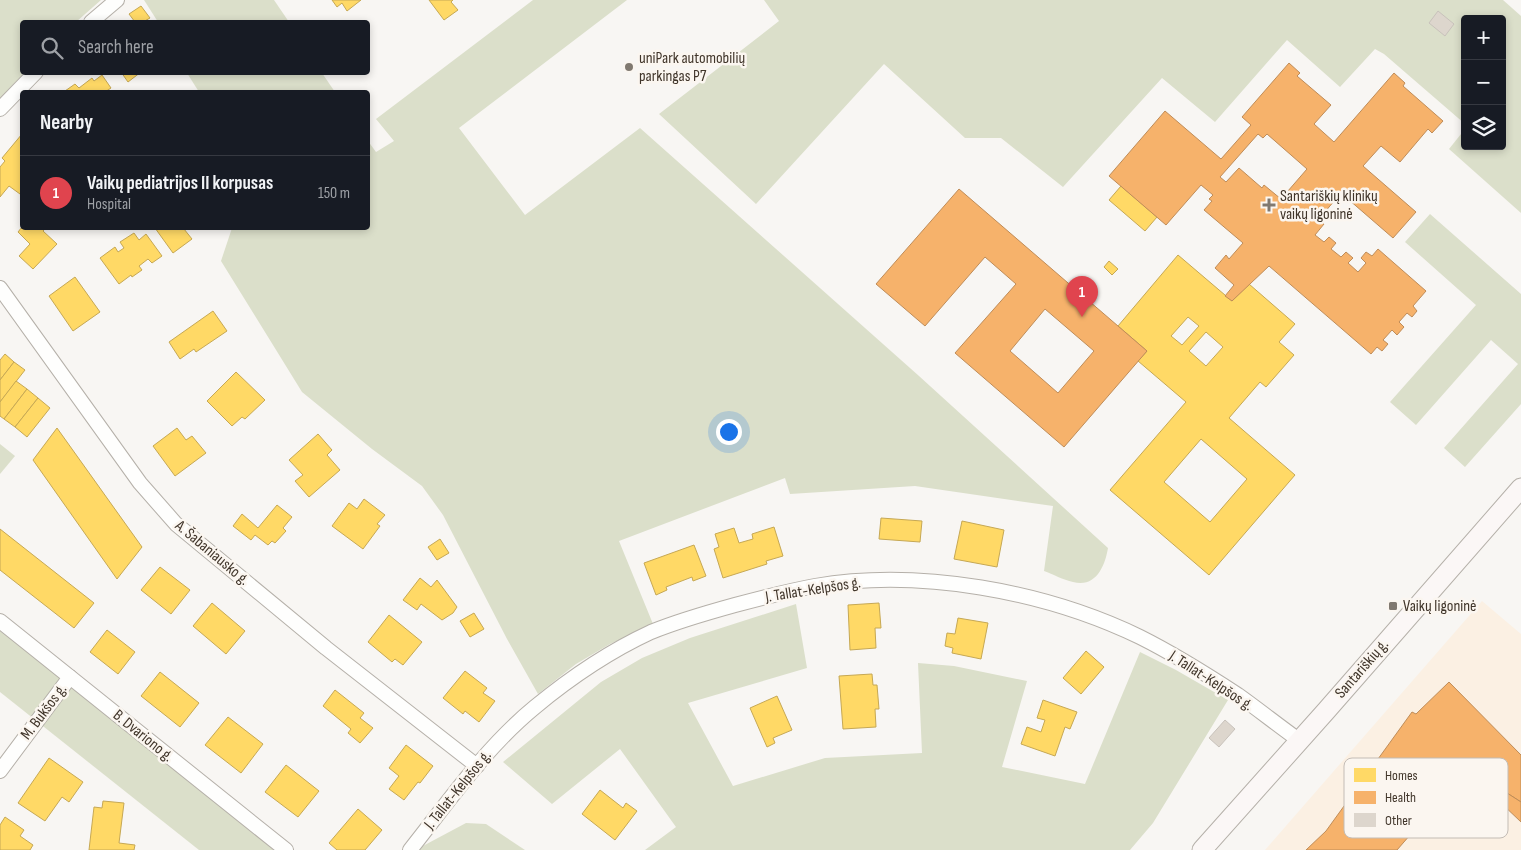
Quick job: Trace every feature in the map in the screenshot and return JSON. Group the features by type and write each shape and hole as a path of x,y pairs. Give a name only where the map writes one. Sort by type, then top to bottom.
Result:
{"main road":[{"name":"Santariškių g.","path":"1202,850 1521,488"}],"street":[{"path":"92,20 117,0"},
{"path":"0,109 33,75"},
{"name":"A. Šabaniausko g.","path":"0,288 140,483 176,524 326,648 477,766"},
{"name":"J. Tallat-Kelpšos g.","path":"410,850 505,734 534,707 615,650 652,632 690,618 760,598 816,586 873,580 915,581 954,584 1000,591 1046,601 1139,637 1184,661 1240,697 1300,741"},
{"name":"B. Dvariono g.","path":"0,622 286,850"},
{"name":"M. Bukšos g.","path":"0,771 70,676"}],"shaded area":[{"path":"1482,601 1521,634 1521,850 1265,850 1344,759 1344,838 1508,838 1508,758 1345,758"}],"green space":[{"path":"0,0 101,0 78,20 20,20 20,75 23,75 0,99"},
{"path":"144,0 274,0 288,20 157,20"},
{"path":"533,0 627,0 459,128 525,215 640,128 919,376 1108,548 1102,568 1093,579 1081,583 1066,580 1044,571 1053,506 915,486 790,494 785,478 619,541 653,624 610,644 576,664 538,694 507,639 443,515 422,486 372,449 302,392 221,261 231,230 370,230 370,144 376,152 394,141 376,119"},
{"path":"764,0 1503,0 1521,16 1521,213 1449,149 1461,134 1461,150 1506,150 1506,15 1461,15 1461,121 1384,54 1375,49 1340,87 1287,40 1215,122 1162,78 1063,187 1001,138 965,138 884,64 756,204 659,114 779,21"},
{"path":"188,75 323,75 334,90 198,90"},
{"path":"1430,214 1521,294 1521,404 1465,467 1444,448 1518,364 1491,340 1416,425 1390,402 1476,305 1405,242"},
{"path":"0,444 15,456 0,474"},
{"path":"796,604 807,668 688,703 733,786 825,758 922,753 918,663 954,666 1027,681 1002,767 1085,784 1140,652 1228,700 1153,823 1130,850 645,850 676,827 620,749 552,804 503,762 601,682 642,658 690,638"},
{"path":"0,630 277,850 199,850 0,692"},
{"path":"466,823 486,824 525,850 419,850 421,847"}],"building: Homes":[{"path":"332,0 361,0 347,11 342,3 337,7"},
{"path":"429,0 453,0 451,2 458,10 444,20"},
{"path":"141,6 150,18 146,20 134,20 129,14"},
{"path":"102,75 111,88 108,90 66,90 75,84 79,88 92,78 94,81"},
{"path":"123,75 137,75 128,82"},
{"path":"20,136 20,194 9,186 0,197 0,167 5,161 2,158"},
{"path":"1121,186 1157,217 1145,231 1109,200"},
{"path":"20,230 44,230 57,244 33,269 19,256 30,244 18,232"},
{"path":"156,230 185,230 192,239 173,253"},
{"path":"134,233 139,240 146,234 162,256 152,263 148,259 139,266 142,270 119,284 100,258 115,247 118,252 124,248 120,242"},
{"path":"1178,255 1232,301 1249,284 1295,324 1279,342 1294,355 1266,387 1260,382 1229,418 1295,475 1209,575 1110,490 1186,402 1138,361 1147,351 1118,326","holes":["1188,317 1199,326 1182,345 1171,336","1206,332 1223,347 1206,366 1189,351","1201,439 1247,479 1210,522 1164,482"]},
{"path":"1109,261 1118,269 1112,275 1104,267"},
{"path":"75,277 100,312 73,331 49,296"},
{"path":"213,311 227,331 196,352 194,349 180,359 169,342"},
{"path":"5,354 14,362 0,380 0,360"},
{"path":"14,362 25,370 0,402 0,380"},
{"path":"236,372 265,400 245,419 242,417 232,426 207,401"},
{"path":"16,381 27,389 4,419 0,416 0,402"},
{"path":"27,389 38,398 15,427 4,419"},
{"path":"38,398 50,408 27,437 15,427"},
{"path":"57,428 142,547 117,579 33,460"},
{"path":"177,428 186,440 192,436 206,453 175,476 153,446"},
{"path":"318,434 332,450 327,455 340,470 309,497 295,481 303,475 289,460"},
{"path":"364,499 385,515 377,524 380,526 363,549 332,526 349,503 357,509"},
{"path":"277,505 292,517 283,528 286,531 275,543 272,541 268,545 255,535 251,540 233,526 242,514 258,528"},
{"path":"881,518 922,521 920,542 879,539"},
{"path":"962,521 1004,530 997,567 954,559"},
{"path":"774,527 783,556 766,561 767,564 723,578 714,549 719,547 715,534 734,528 739,543 753,539 752,534"},
{"path":"0,529 94,603 74,628 0,570"},
{"path":"440,539 449,553 437,560 428,547"},
{"path":"694,545 706,576 693,581 692,577 666,587 667,590 656,595 644,563"},
{"path":"160,567 190,590 171,614 141,590"},
{"path":"420,578 431,587 437,580 457,607 453,613 442,620 421,604 417,610 403,600"},
{"path":"212,603 245,631 226,654 193,626"},
{"path":"879,603 881,628 875,628 876,648 850,650 848,605"},
{"path":"474,613 484,629 470,637 460,621"},
{"path":"389,615 422,642 403,665 395,659 392,662 368,642"},
{"path":"958,618 988,623 981,659 952,653 953,648 945,646 947,633 955,634"},
{"path":"107,630 135,652 118,674 90,652"},
{"path":"1086,651 1104,667 1081,694 1063,678"},
{"path":"465,671 487,688 483,693 495,701 479,722 465,711 463,714 443,698"},
{"path":"160,672 199,703 180,727 141,696"},
{"path":"872,674 873,685 877,685 879,709 875,709 876,727 843,729 839,676"},
{"path":"335,690 364,713 360,718 373,728 360,743 348,733 351,729 323,706"},
{"path":"777,696 792,730 773,738 775,743 767,747 750,708"},
{"path":"1043,700 1077,712 1070,729 1065,727 1055,756 1021,744 1027,727 1041,732 1045,720 1037,718"},
{"path":"228,717 263,744 241,773 205,745"},
{"path":"406,745 433,766 404,800 389,789 399,776 389,768"},
{"path":"49,758 83,782 69,802 62,797 45,821 18,803"},
{"path":"286,765 319,791 298,817 265,792"},
{"path":"600,790 623,808 626,803 637,811 615,840 582,814"},
{"path":"103,801 124,803 119,843 135,845 134,850 89,850 94,807 102,808"},
{"path":"358,809 382,830 365,850 337,850 329,843"},
{"path":"5,817 24,830 20,836 33,845 30,850 0,850 0,825"}],"building: Health":[{"name":"Santariškių klinikų vaikų ligoninė","path":"1289,63 1300,73 1297,76 1331,105 1314,124 1334,142 1394,73 1405,83 1403,86 1443,121 1432,133 1428,129 1400,162 1381,146 1363,166 1416,212 1393,238 1341,193 1318,220 1324,224 1315,235 1324,242 1329,237 1336,243 1331,249 1341,257 1346,252 1353,258 1348,263 1358,272 1366,263 1361,258 1366,252 1372,256 1378,249 1426,291 1413,306 1417,311 1412,317 1407,313 1399,322 1404,327 1397,335 1392,330 1383,340 1388,344 1382,351 1377,347 1371,354 1269,266 1232,301 1225,296 1234,285 1215,268 1226,255 1229,259 1243,243 1204,210 1212,201 1209,199 1213,195 1201,185 1166,225 1109,176 1165,111 1221,159 1251,125 1242,117","holes":["1258,134 1263,138 1267,134 1307,169 1281,199 1264,185 1262,188 1239,168 1226,182 1220,177"]},
{"path":"959,189 1147,351 1064,447 955,353 1016,284 985,257 925,326 876,284","holes":["1045,309 1094,351 1058,393 1010,351"]},
{"path":"1449,682 1521,755 1521,802 1508,794 1508,758 1379,758 1412,712 1416,714"},
{"path":"1508,794 1521,802 1521,822 1508,810"},
{"path":"1344,806 1344,838 1407,838 1397,850 1306,850 1326,831"}],"building: Other":[{"path":"1438,11 1454,24 1445,36 1429,23"},
{"path":"1225,720 1235,729 1219,747 1209,738"}],"place":[{"name":"uniPark automobilių parkingas P7","path":"629,67"},
{"name":"Santariškių klinikų vaikų ligoninė","path":"1269,205"},
{"name":"Vaikų pediatrijos II korpusas","path":"1082,317"},
{"name":"Vaikų ligoninė","path":"1393,606"}]}
